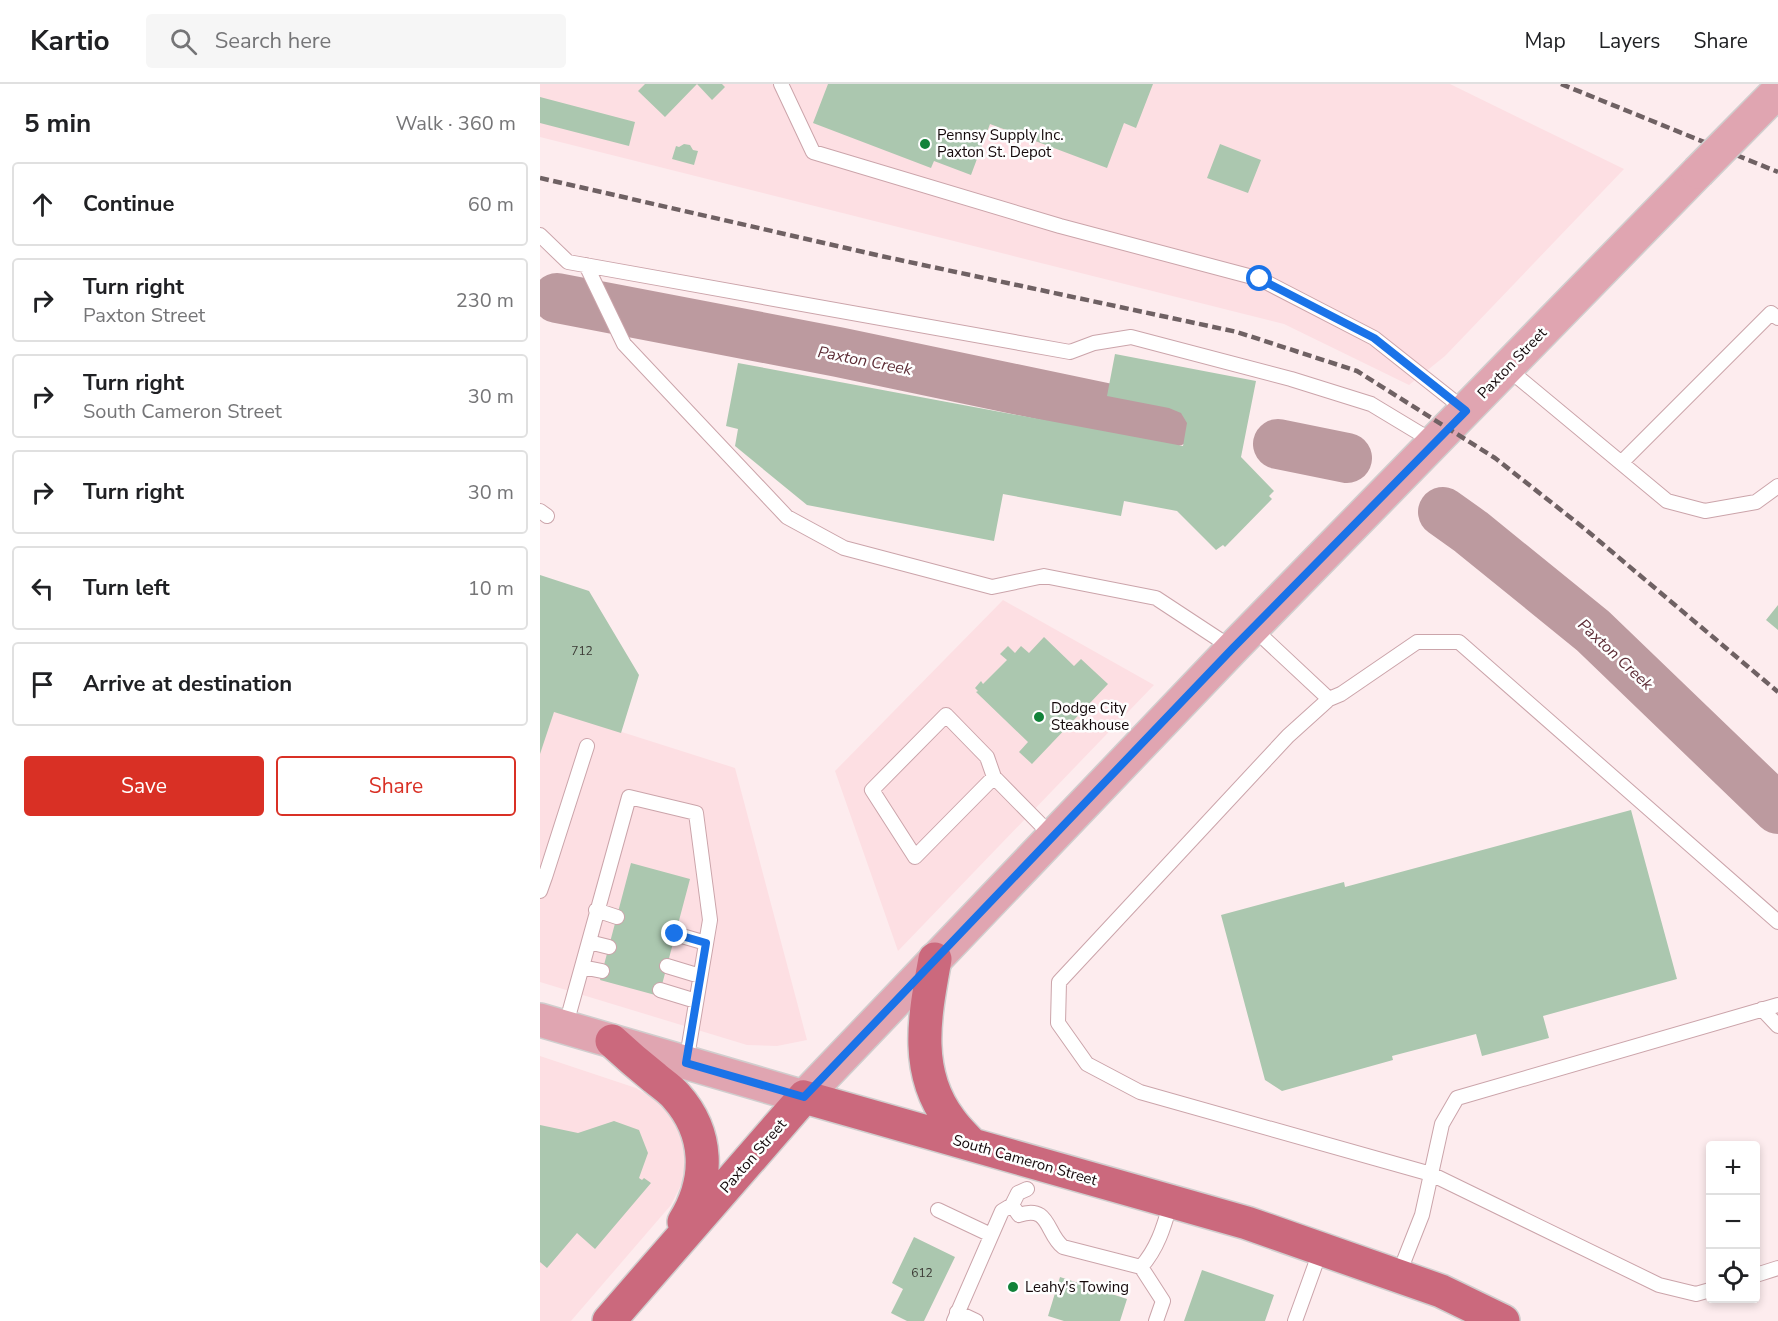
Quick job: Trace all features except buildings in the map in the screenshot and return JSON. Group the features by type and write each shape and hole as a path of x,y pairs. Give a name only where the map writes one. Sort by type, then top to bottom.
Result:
{"highway":[{"path":"935,959 923,1040 927,1068 936,1096 949,1119 971,1144"},
{"path":"612,1041 675,1095 694,1122 700,1142 703,1160 695,1198 687,1217 654,1269"},
{"name":"South Cameron Street","path":"804,1097 971,1144 1030,1176 1170,1202 1247,1223 1441,1291 1503,1321"},
{"name":"Paxton Street","path":"609,1321 804,1097"}],"main road":[{"name":"Paxton Street","path":"804,1097 1243,638 1778,91"},
{"name":"South Cameron Street","path":"552,1024 804,1097"}],"lane":[{"path":"781,84 813,152 1060,226 1260,279 1374,338 1466,411"},
{"path":"540,235 567,262 1070,352 1094,344 1131,337 1291,379 1371,404 1434,442"},
{"path":"586,265 624,344 787,518 844,548 992,586 1044,576 1156,598 1243,638 1329,699"},
{"path":"1622,462 1771,313 1778,318"},
{"path":"1507,368 1667,501 1705,511 1756,502 1778,486"},
{"path":"1706,1291 1696,1294 1659,1285 1431,1174 1140,1092 1087,1064 1058,1023 1059,982 1288,736 1329,699 1341,694 1417,642 1459,642 1778,922"},
{"path":"994,777 915,857 872,790 946,715 987,757 994,777 1053,837"},
{"path":"540,891 542,877 587,746"},
{"path":"552,1024 582,967 629,796 696,813 710,920 686,1063"},
{"path":"596,910 617,916"},
{"path":"675,934 706,943"},
{"path":"589,942 609,947"},
{"path":"667,966 700,976"},
{"path":"582,967 602,971"},
{"path":"660,990 696,1001"},
{"path":"1398,1276 1422,1215 1442,1124 1456,1098 1778,1005"},
{"path":"1762,1010 1778,1026"},
{"path":"976,1321 956,1316 1002,1210 1012,1205 1030,1176"},
{"path":"1029,1212 1033,1197 1030,1176"},
{"path":"1141,1267 1160,1238 1170,1202"},
{"path":"1012,1205 1019,1215 1029,1212 1044,1218 1050,1225 1056,1242 1063,1247 1141,1267 1163,1301 1156,1321"},
{"path":"938,1210 991,1235"},
{"path":"1294,1321 1321,1249"},
{"path":"1760,1273 1778,1268"}],"shaded area":[{"path":"540,84 1450,84 1624,169 1445,356 1409,385 1284,324 540,137"},
{"path":"1003,600 1154,685 898,951 835,771"},
{"path":"540,706 735,768 807,1040 777,1046 747,1045 540,982"},
{"path":"540,1056 636,1088 665,1106 679,1126 686,1151 685,1177 671,1205 571,1321 540,1321"}],"waterway":[{"name":"Paxton Creek","path":"557,298 838,352 1172,422"},
{"name":"Paxton Creek","path":"1278,444 1347,458"},
{"name":"Paxton Creek","path":"1443,512 1593,631 1778,809"}],"railway":[{"path":"1561,84 1778,172"},
{"path":"540,178 881,256 1237,332 1357,371 1495,458 1585,529 1778,692"}],"place":[{"name":"Pennsy Supply Inc. Paxton St. Depot","path":"925,144"},
{"name":"Dodge City Steakhouse","path":"1039,717"},
{"name":"Leahy's Towing","path":"1013,1287"}],"route":[{"path":"675,934 706,943 686,1063 804,1097 1233,648 1466,411 1374,338 1260,279"}]}
